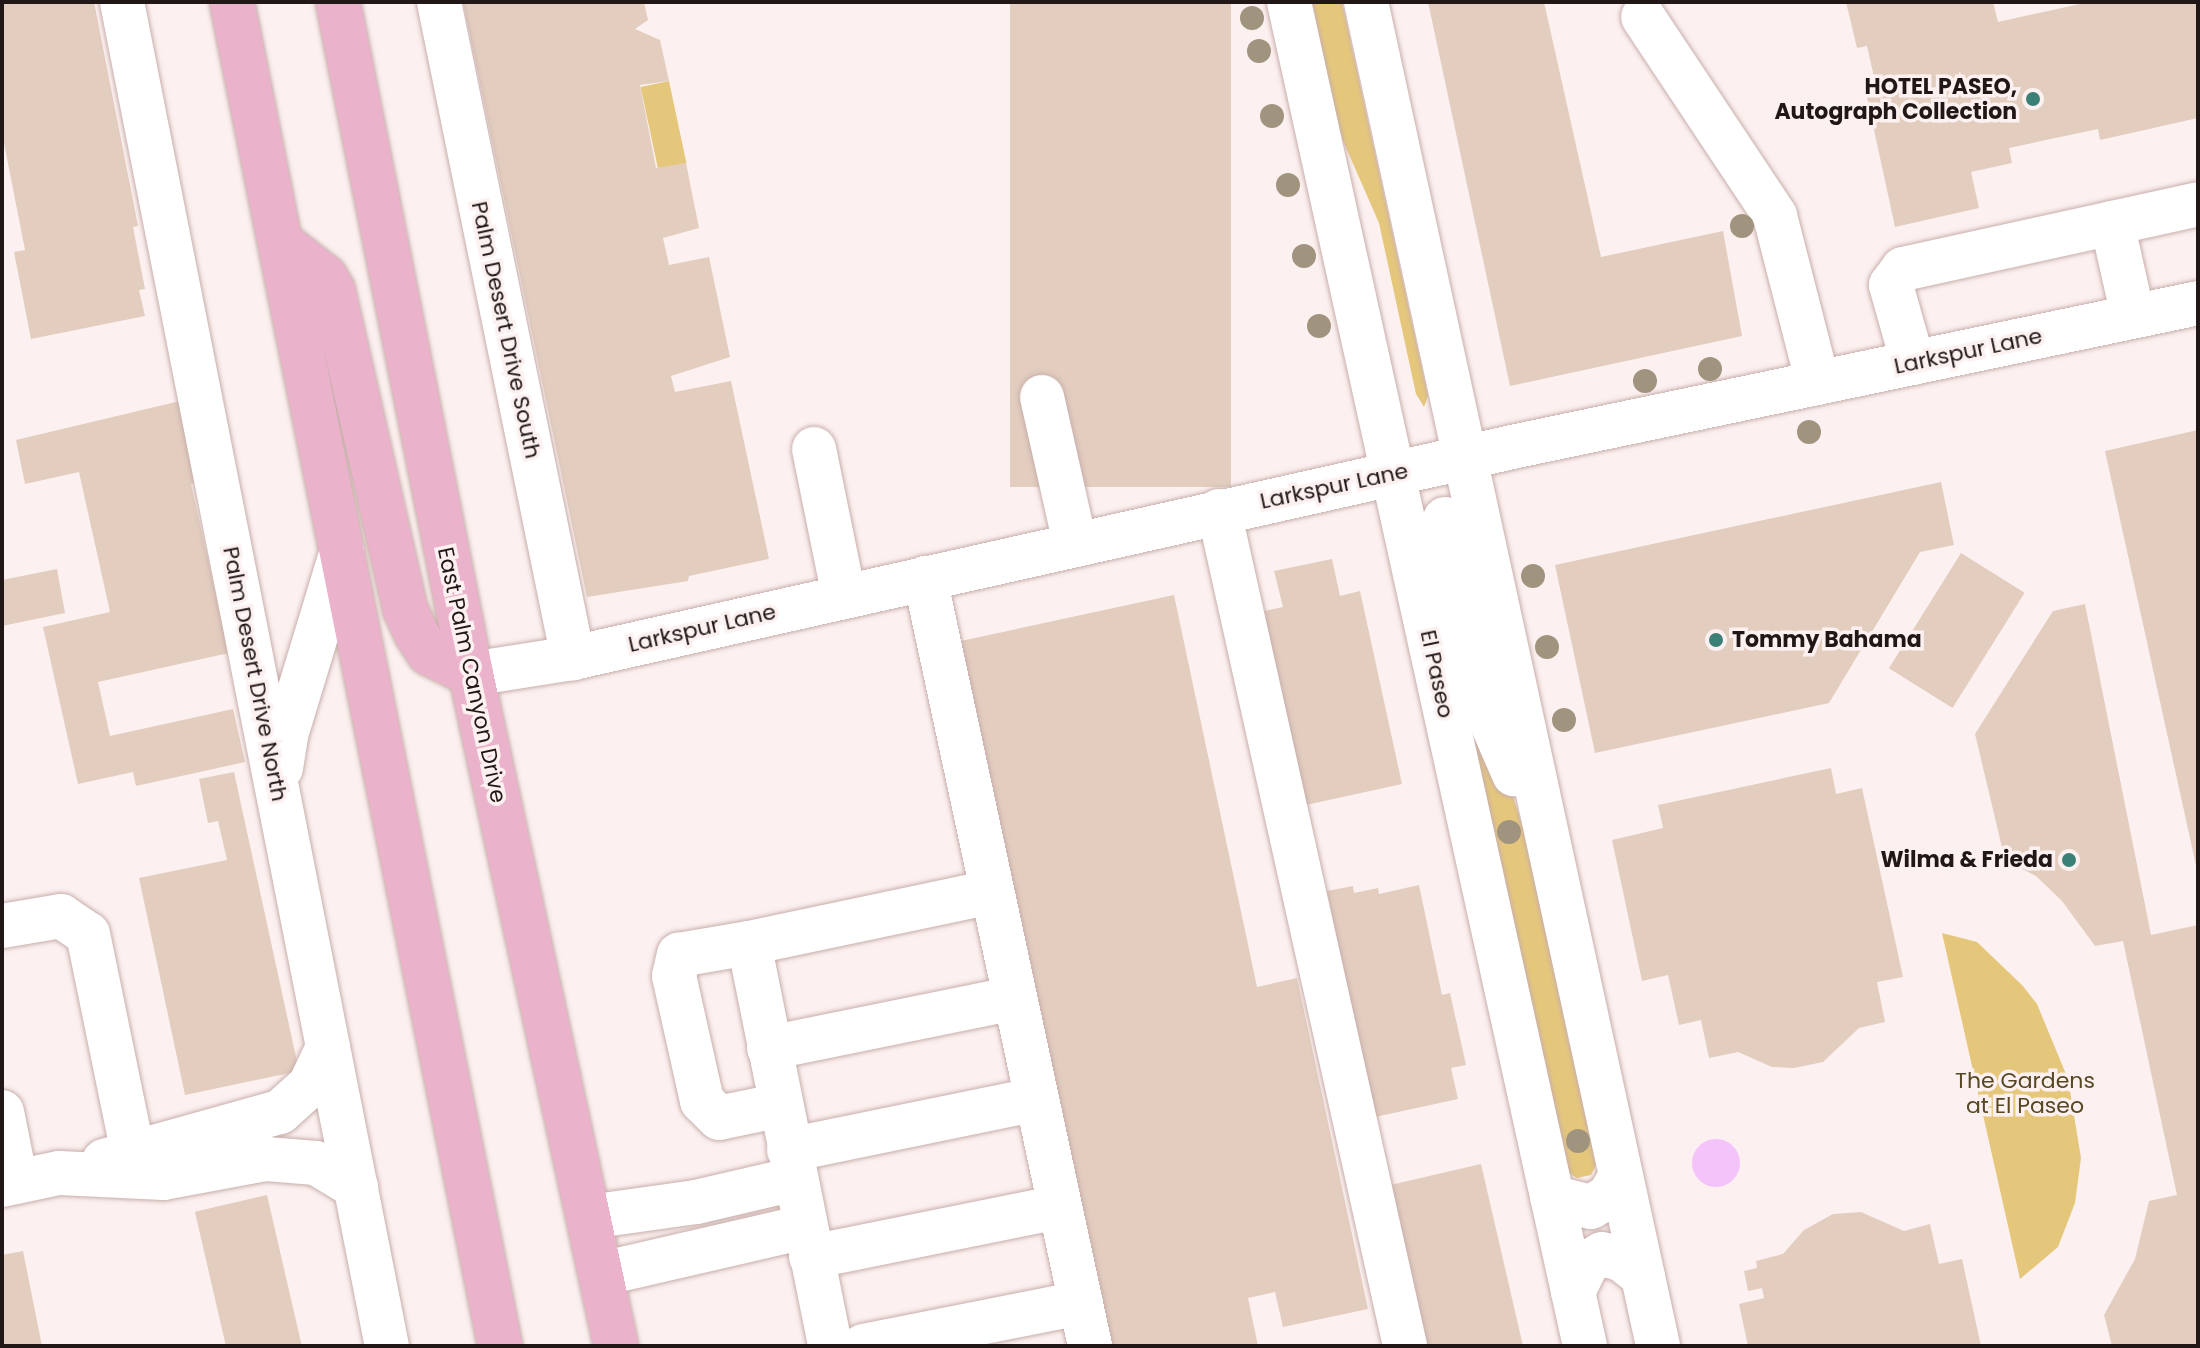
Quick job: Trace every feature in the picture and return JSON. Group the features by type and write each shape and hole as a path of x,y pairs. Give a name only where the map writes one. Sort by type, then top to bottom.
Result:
{"main road":[{"path":"232,2 500,1346"},
{"name":"East Palm Canyon Drive","path":"338,2 471,674 616,1346"},
{"path":"280,242 325,277 333,291 405,609 429,653 471,674"}],"street":[{"name":"Palm Desert Drive North","path":"122,2 387,1346"},
{"name":"Palm Desert Drive South","path":"439,2 573,658"},
{"name":"El Paseo","path":"1289,2 1585,1346"},
{"path":"1366,2 1658,1346"},
{"path":"1643,17 1775,216 1818,383"},
{"path":"1913,363 1893,300 1895,274 2198,204"},
{"path":"2112,223 2133,316"},
{"name":"Larkspur Lane","path":"471,674 573,658 1219,511 2198,303"},
{"path":"1042,397 1075,544"},
{"path":"814,449 844,596"},
{"path":"1219,511 1405,1346"},
{"path":"1445,519 1493,734 1534,823 1548,842"},
{"path":"278,790 286,735 342,551"},
{"path":"925,578 1090,1346"},
{"path":"781,1105 719,1118 702,1101 674,976 679,955 992,892"},
{"path":"2,926 61,916 88,934 133,1154"},
{"path":"749,943 830,1346"},
{"path":"769,1048 1015,998"},
{"path":"2,1112 9,1183 133,1154 280,1112 310,1085 328,1047"},
{"path":"589,1217 696,1202 792,1165 1037,1099"},
{"path":"59,1173 164,1178 266,1159 316,1163 356,1187"},
{"path":"1552,1197 1591,1207 1609,1196 1621,1176"},
{"path":"601,1274 1060,1207"},
{"path":"1573,1292 1587,1263 1602,1254 1621,1259 1643,1276"},
{"path":"863,1346 1081,1303"}],"green space":[{"path":"1312,2 1342,2 1428,396 1424,407 1416,394 1379,223 1340,134"},
{"path":"669,81 686,163 658,169 641,87"},
{"path":"1431,538 1523,828 1596,1165 1591,1175 1577,1178 1567,1172"},
{"name":"The Gardens at El Paseo","path":"1942,933 1977,942 2023,986 2037,1004 2068,1079 2081,1158 2075,1203 2058,1247 2020,1279"}],"shaded area":[{"path":"1716,1139 1733,1146 1740,1163 1733,1180 1716,1187 1699,1180 1692,1163 1699,1146"}],"building":[{"path":"2,2 94,2 138,226 133,227 145,289 139,290 145,316 31,339 14,252 25,250 2,133"},
{"path":"463,2 644,2 648,20 635,29 660,40 669,81 640,85 656,168 686,163 699,228 663,238 669,265 709,257 730,357 671,376 675,392 731,381 769,559 689,576 688,581 587,597"},
{"path":"1010,2 1231,2 1231,487 1010,487"},
{"path":"1428,2 1544,2 1601,257 1723,231 1742,336 1510,386"},
{"name":"HOTEL PASEO, Autograph Collection","path":"1846,2 1993,2 1998,22 2089,2 2198,2 2198,118 2100,140 2098,129 2009,148 2012,163 1971,172 1979,208 1895,227 1863,79 1874,77 1867,46 1857,48"},
{"path":"180,401 198,482 191,484 229,653 98,682 110,736 233,709 245,762 136,786 133,772 78,784 43,627 110,612 79,472 25,484 16,440"},
{"path":"2198,430 2198,870 2197,870 2105,451"},
{"path":"1941,482 1954,545 1920,552 1829,703 1595,753 1555,565"},
{"path":"1961,553 2025,593 1953,708 1889,668"},
{"path":"1332,559 1340,596 1360,591 1402,784 1306,805 1264,611 1283,607 1274,571"},
{"path":"57,569 65,613 2,626 2,580"},
{"path":"1174,595 1257,987 1297,978 1368,1309 1283,1327 1275,1292 1248,1298 1258,1346 1112,1346 961,641"},
{"path":"2085,604 2151,935 2198,925 2198,1346 2112,1346 2104,1315 2135,1259 2149,1201 2177,1195 2123,941 2095,946 2062,901 2036,876 2005,860 1975,734 2053,611"},
{"path":"1831,768 1836,794 1862,788 1903,977 1877,982 1885,1022 1859,1028 1823,1062 1794,1068 1772,1067 1738,1052 1709,1058 1701,1020 1679,1025 1668,975 1642,981 1612,840 1663,828 1658,805"},
{"path":"234,772 299,1071 185,1095 139,878 227,860 218,821 208,823 199,779"},
{"path":"1419,885 1442,995 1450,993 1466,1065 1451,1068 1458,1099 1375,1117 1327,891 1353,886 1354,893 1378,888 1379,894"},
{"path":"1481,1164 1523,1346 1428,1346 1390,1185"},
{"path":"267,1195 302,1346 226,1346 195,1212"},
{"path":"1861,1212 1904,1231 1930,1224 1939,1264 1962,1259 1981,1346 1748,1346 1739,1304 1764,1298 1762,1288 1748,1291 1744,1271 1757,1268 1756,1261 1783,1254 1804,1230 1833,1214"},
{"path":"23,1251 42,1346 2,1346 2,1255"}],"place":[{"name":"HOTEL PASEO, Autograph Collection","path":"2033,99"},
{"name":"Tommy Bahama","path":"1716,640"},
{"name":"Wilma & Frieda","path":"2069,860"}]}
